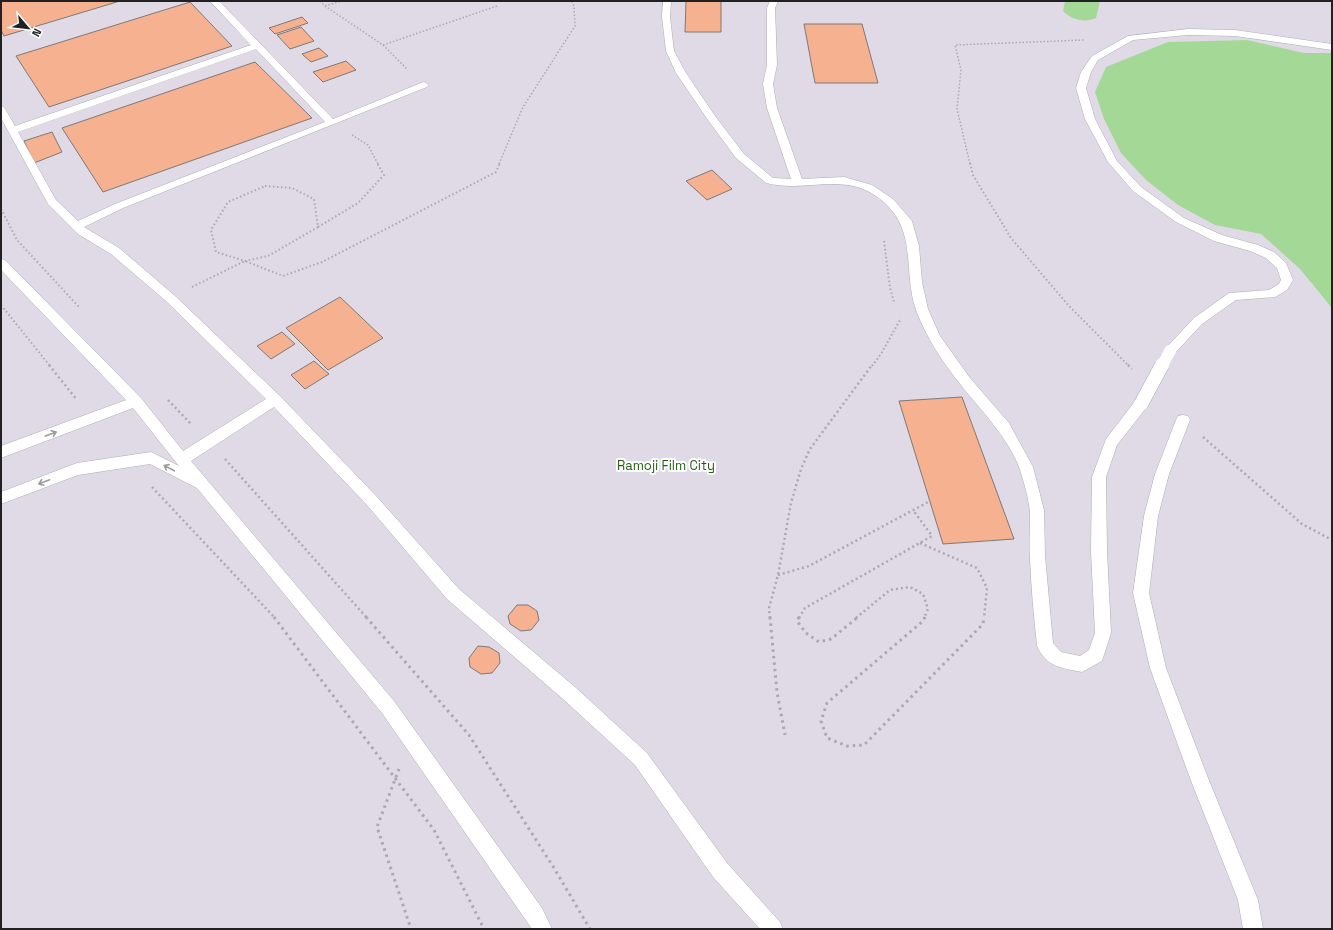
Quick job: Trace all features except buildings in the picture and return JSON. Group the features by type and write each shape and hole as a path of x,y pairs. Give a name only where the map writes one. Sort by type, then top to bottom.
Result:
{"lane":[{"path":"214,1 331,123"},
{"path":"667,1 666,17 670,51 681,73 711,118 740,156 770,181 781,183 798,183 844,180 868,187 889,201 906,221 913,246 916,282 922,309 935,338 965,381 1004,427 1026,467 1037,510 1037,556 1045,646 1057,659 1082,664 1096,655 1103,633 1099,551 1099,477 1111,443 1141,404 1170,351 1198,321 1233,296 1271,294 1283,287 1287,280 1282,266 1270,255 1254,248 1218,238 1180,220 1137,189 1113,162 1090,119 1081,88 1086,72 1095,58 1131,38 1188,32 1235,33 1332,47"},
{"path":"774,1 771,8 772,65 768,84 772,108 798,183"},
{"path":"8,128 257,46"},
{"path":"77,226 119,206 424,85"},
{"path":"1,109 8,128 52,202 82,231 114,251 170,298 275,400 372,500 453,594 569,693 641,759 720,870 773,929"},
{"path":"1,263 136,402 203,486 388,707 535,915 542,929"},
{"path":"182,459 275,400"},
{"path":"1,452 136,402"},
{"path":"1183,420 1162,474 1151,516 1141,593 1158,668 1199,778 1248,900 1253,929"},
{"path":"1,498 77,469 150,458 203,486"}],"path":[{"path":"320,1 325,6 383,45 424,85"},
{"path":"325,6 342,1"},
{"path":"318,227 314,200 292,188 265,186 228,202 211,230 216,252 245,261 283,276 322,262 496,172 522,107 575,26 574,6 571,1"},
{"path":"383,45 498,6"},
{"path":"1131,38 955,45 961,70 957,109 973,175 1011,238 1069,306 1134,371"},
{"path":"170,298 245,261 268,256 358,203 384,175 368,145 331,123"},
{"path":"1,209 17,240 84,312"},
{"path":"884,241 887,253 888,274 894,304"},
{"path":"1,305 92,418"},
{"path":"785,735 777,692 769,608 778,575 791,502 801,468 810,448 881,354 900,320 898,315"},
{"path":"165,397 232,466 387,640 469,735 554,868 590,929"},
{"path":"1183,420 1302,524 1332,540"},
{"path":"130,461 269,610 434,830 484,929"},
{"path":"778,575 810,566 930,501"},
{"path":"913,510 932,536 805,608 797,621 806,633 819,642 831,638 890,590 910,587 923,594 928,609 923,621 828,704 821,721 827,738 847,746 864,745 983,624 988,588 977,568 920,543"},
{"path":"411,738 377,827 411,929"}],"shaded area":[{"name":"Ramoji Film City","path":"1,1 1332,1 1332,929 1,929"}],"green space":[{"path":"1065,1 1100,1 1096,18 1092,20 1079,20 1070,17 1063,11"},
{"path":"1247,40 1304,53 1332,53 1332,308 1300,269 1261,234 1215,225 1178,205 1146,180 1121,153 1104,119 1095,92 1106,67 1168,42"}]}
